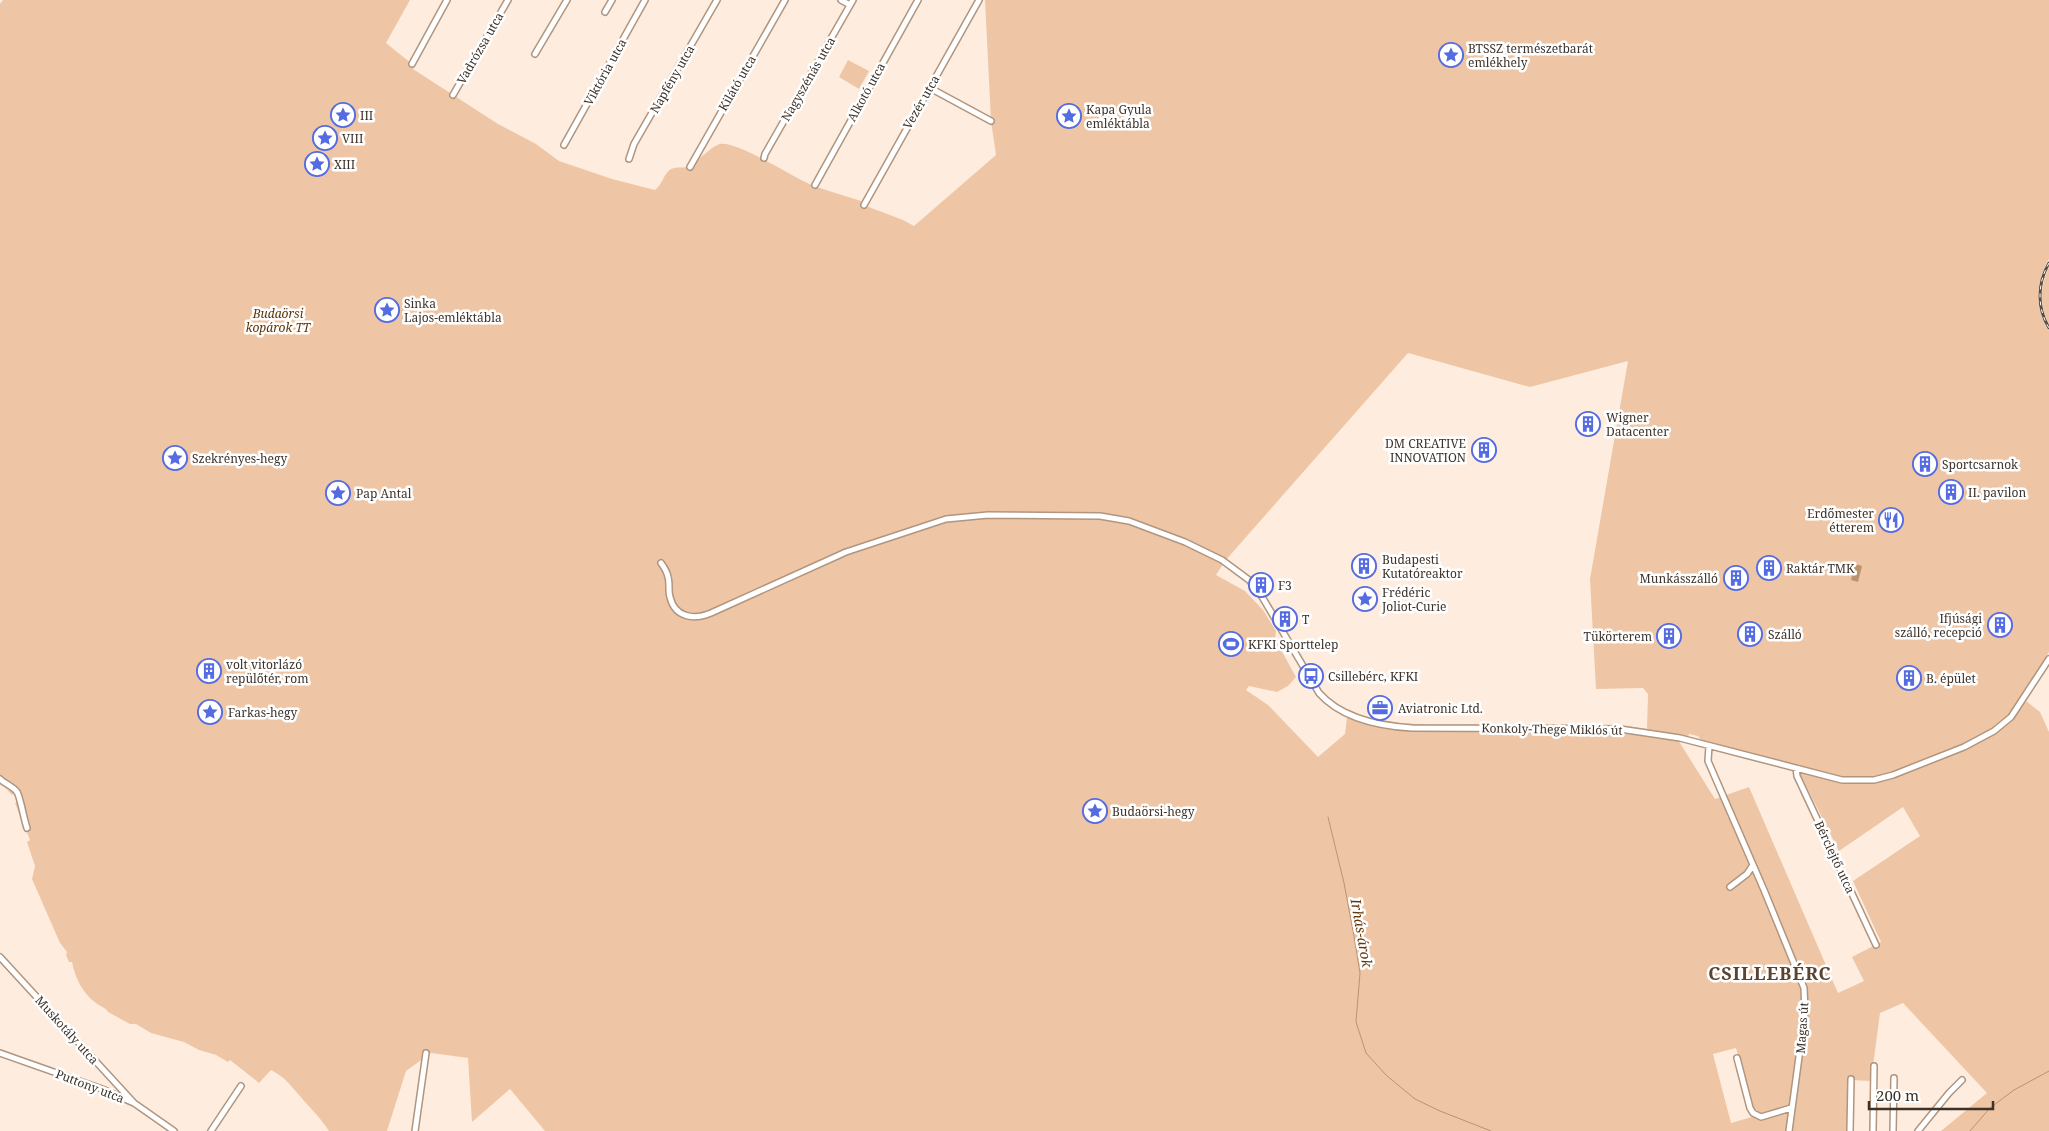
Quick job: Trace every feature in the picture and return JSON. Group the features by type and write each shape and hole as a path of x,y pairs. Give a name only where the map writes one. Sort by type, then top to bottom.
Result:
{"street":[{"path":"412,64 447,0"},
{"name":"Vadrózsa utca","path":"453,95 508,0"},
{"path":"535,54 567,0"},
{"path":"605,12 612,0"},
{"name":"Viktória utca","path":"564,144 645,0"},
{"name":"Napfény utca","path":"630,159 632,149 639,135 717,0"},
{"name":"Kilátó utca","path":"690,166 784,0"},
{"path":"841,0 852,3"},
{"name":"Alkotó utca","path":"815,185 918,0"},
{"name":"Vezér utca","path":"864,205 979,0"},
{"name":"Nagyszénás utca","path":"764,158 852,3"},
{"path":"930,88 991,121"},
{"name":"Konkoly-Thege Miklós út","path":"661,563 668,577 670,597 676,610 692,618 711,613 846,552 931,524 960,517 988,515 1100,516 1136,524 1203,550 1222,560 1249,580 1270,609 1319,693 1328,701 1359,719 1383,726 1412,728 1620,729 1665,736 1709,746 1842,780 1874,780 1893,775 1986,737 2011,717 2049,659"},
{"name":"Magas út","path":"1709,746 1708,761 1801,977 1804,988 1804,1021 1791,1108 1790,1131"},
{"name":"Bérclejtő utca","path":"1796,768 1797,776 1876,945"},
{"path":"0,779 16,791 20,799 20,808 27,828"},
{"path":"1730,887 1749,872 1753,865"},
{"path":"1749,872 1757,874"},
{"name":"Muskotály utca","path":"0,957 134,1103"},
{"name":"Puttony utca","path":"0,1053 102,1088 134,1103 174,1131"},
{"path":"415,1131 426,1053"},
{"path":"1737,1058 1753,1113 1761,1117 1791,1108"},
{"path":"1873,1131 1874,1066"},
{"path":"1893,1131 1894,1078"},
{"path":"1850,1131 1851,1079"},
{"path":"1918,1131 1949,1092 1962,1080"},
{"path":"211,1131 241,1086"}],"green space":[{"name":"Budaörsi kopárok TT","path":"3,0 410,0 386,43 412,64 413,69 498,124 536,144 559,161 612,179 655,190 671,169 687,167 717,145 728,145 752,154 814,186 861,201 861,204 914,226 996,155 991,121 985,0 2049,0 2049,259 2041,276 2039,304 2041,314 2049,331 2049,652 2021,697 2040,712 2049,732 2049,1131 1941,1131 1987,1093 1903,1003 1880,1013 1871,1081 1850,1080 1849,1131 545,1131 510,1089 472,1122 468,1058 431,1053 406,1071 387,1131 329,1131 287,1081 271,1070 259,1083 230,1060 228,1062 184,1042 151,1033 136,1024 130,1024 108,1012 83,990 77,979 72,962 69,962 66,955 67,952 60,943 32,879 35,866 27,842 30,840 15,803 19,801 15,792 12,795 0,782 0,4","holes":["1408,353 1530,387 1628,361 1590,579 1596,689 1643,688 1648,694 1647,729 1620,725 1439,725 1399,723 1381,720 1348,709 1345,734 1318,757 1268,705 1246,690 1249,686 1277,692 1288,686 1296,677 1275,639 1276,631 1263,610 1245,591 1216,575 1225,561","1689,734 1698,736 1701,740 1796,766 1839,851 1903,807 1920,836 1853,881 1881,942 1852,957 1864,981 1838,993 1749,787 1715,799 1675,735 1688,737","1736,1048 1755,1116 1731,1123 1713,1054"]},
{"path":"848,60 869,71 859,89 839,77"},
{"path":"2049,267 2049,325 2042,303 2042,289"}],"shaded area":[{"path":"1855,564 1862,566 1858,582 1851,580"}],"waterway":[{"name":"Irhás-árok","path":"1328,817 1344,883 1360,973 1356,1022 1366,1053 1386,1075 1415,1099 1491,1131"},
{"path":"1970,1131 1990,1108 2014,1090 2049,1071"}],"railway":[{"path":"2049,263 2042,279 2040,296 2042,312 2049,328"}],"place":[{"name":"BTSSZ természetbarát emlékhely","path":"1451,55"},
{"name":"III","path":"343,115"},
{"name":"Kapa Gyula emléktábla","path":"1069,116"},
{"name":"VIII","path":"325,138"},
{"name":"XIII","path":"317,164"},
{"name":"Sinka Lajos-emléktábla","path":"387,310"},
{"name":"Wigner Datacenter","path":"1588,424"},
{"name":"DM CREATIVE INNOVATION","path":"1484,450"},
{"name":"Szekrényes-hegy","path":"175,458"},
{"name":"Sportcsarnok","path":"1925,464"},
{"name":"II. pavilon","path":"1951,492"},
{"name":"Pap Antal","path":"338,493"},
{"name":"Erdőmester étterem","path":"1891,520"},
{"name":"Budapesti Kutatóreaktor","path":"1364,566"},
{"name":"Raktár TMK","path":"1769,568"},
{"name":"Munkásszálló","path":"1736,578"},
{"name":"F3","path":"1261,585"},
{"name":"Frédéric Joliot-Curie","path":"1365,599"},
{"name":"T","path":"1285,619"},
{"name":"Ifjúsági szálló, recepció","path":"2000,625"},
{"name":"Szálló","path":"1750,634"},
{"name":"Tükörterem","path":"1669,636"},
{"name":"KFKI Sporttelep","path":"1231,644"},
{"name":"volt vitorlázó repülőtér, rom","path":"209,671"},
{"name":"Csillebérc, KFKI","path":"1311,676"},
{"name":"B. épület","path":"1909,678"},
{"name":"Aviatronic Ltd.","path":"1380,708"},
{"name":"Farkas-hegy","path":"210,712"},
{"name":"Budaörsi-hegy","path":"1095,811"}],"district":[{"name":"CSILLEBÉRC","path":"1770,973"}]}
